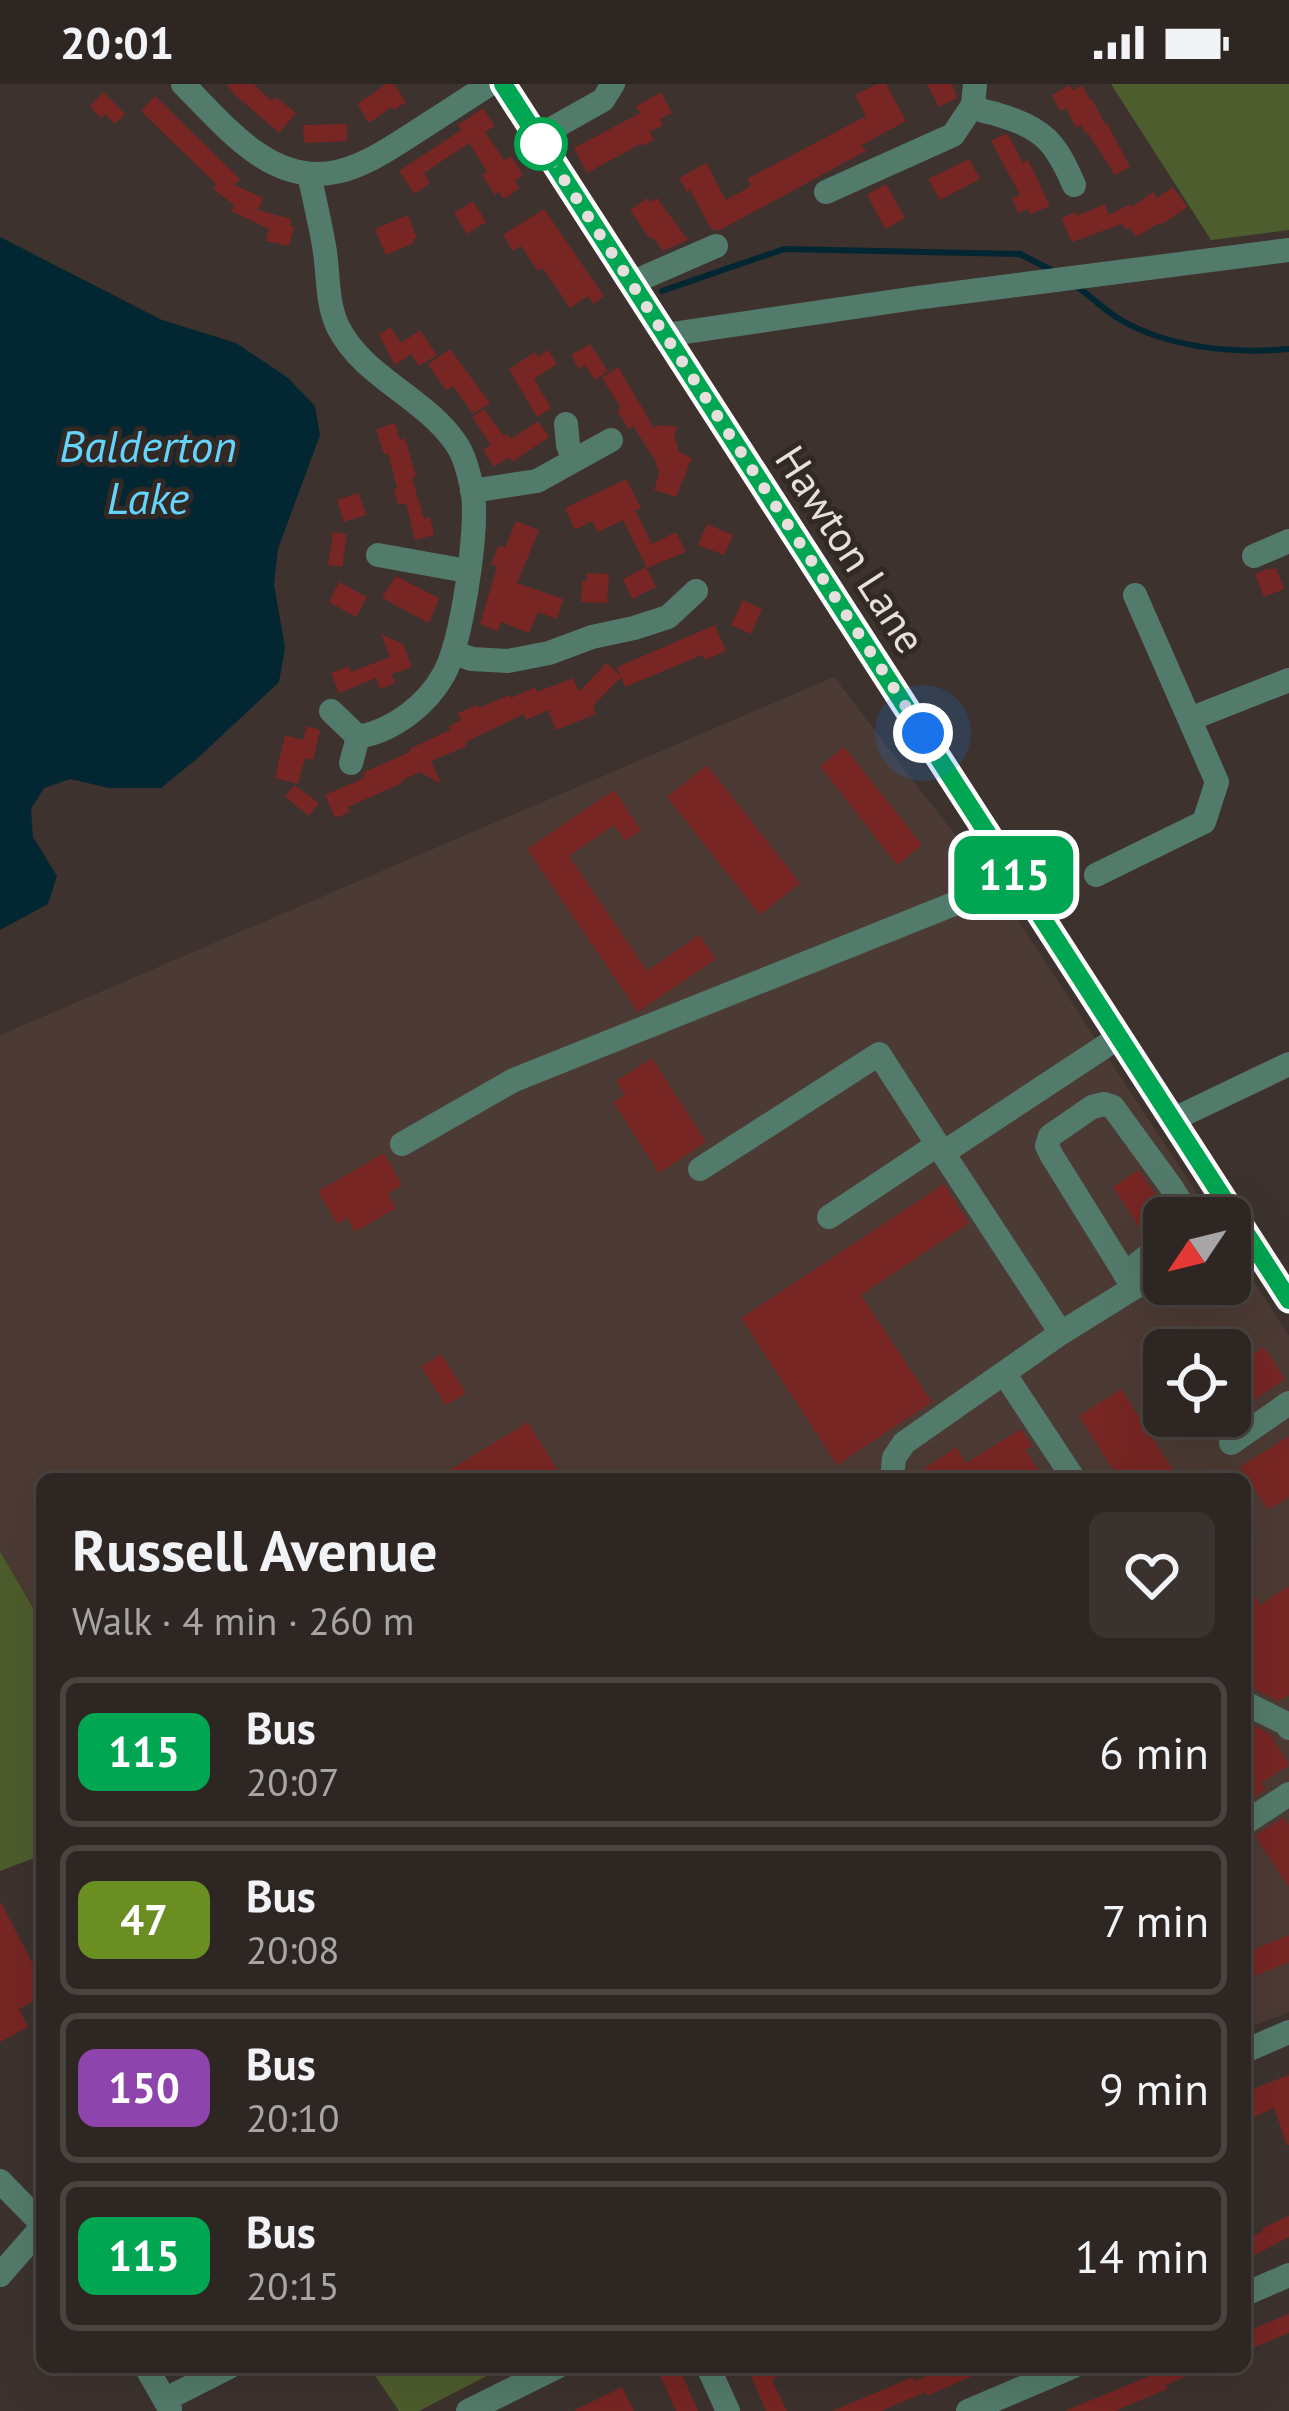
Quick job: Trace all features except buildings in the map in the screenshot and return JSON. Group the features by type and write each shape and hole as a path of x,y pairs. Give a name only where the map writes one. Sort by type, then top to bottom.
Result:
{"street":[{"path":"183,84 258,154 309,174 366,164 490,84"},
{"name":"Hawton Lane","path":"503,84 878,661 1217,1197"},
{"path":"537,137 603,100 613,84"},
{"path":"974,94 979,111 1034,128 1059,151 1074,185"},
{"path":"826,191 952,135 974,94"},
{"path":"309,174 324,242 332,312 340,332 375,371 451,436 472,491 473,520 454,652 426,698 402,719 375,734 358,737"},
{"path":"631,283 716,246"},
{"path":"665,335 1289,250"},
{"path":"566,424 574,460"},
{"path":"472,491 537,481 611,440"},
{"path":"1254,556 1289,541"},
{"path":"378,556 467,572"},
{"path":"454,652 508,661 549,653 668,616 697,591"},
{"path":"1096,875 1204,823 1217,782 1135,596"},
{"path":"1190,719 1289,680"},
{"path":"332,711 358,737"},
{"path":"352,763 358,737"},
{"path":"402,1144 514,1080 1016,878"},
{"path":"829,1217 1119,1037"},
{"path":"700,1169 878,1054 1061,1333"},
{"path":"1172,1120 1289,1064"},
{"path":"1129,1281 1052,1156 1047,1146 1051,1136 1092,1106 1113,1108 1178,1197"},
{"name":"Hawton Lane","path":"1251,1248 1289,1300"},
{"path":"893,1473 894,1458 904,1443 1061,1333 1143,1266"},
{"path":"1129,1281 1143,1276"},
{"path":"1004,1373 1070,1473"},
{"path":"1231,1443 1289,1403"},
{"path":"1251,1706 1289,1728"},
{"path":"1251,1819 1289,1794"},
{"path":"1251,2048 1289,2032"},
{"path":"0,2181 36,2220"},
{"path":"0,2275 36,2233"},
{"path":"1251,2291 1289,2275"},
{"path":"150,2373 169,2405 220,2373"},
{"path":"469,2411 545,2373"},
{"path":"711,2373 728,2411"},
{"path":"968,2411 1058,2373"}],"shaded area":[{"path":"834,677 1004,899 1199,1197 1143,1197 1143,1305 1251,1305 1251,1277 1289,1336 1289,2012 1251,2027 1251,1473 36,1473 36,1612 0,1550 0,1035"}],"green space":[{"path":"1111,84 1289,84 1289,230 1211,240"},
{"path":"0,1551 36,1613 36,1857 0,1871"},
{"path":"373,2373 492,2373 419,2411 399,2411"}],"water":[{"name":"Balderton Lake","path":"0,237 162,320 236,343 288,378 315,406 320,435 278,549 274,584 285,648 279,682 161,788 109,788 70,779 44,788 31,809 33,837 57,876 48,904 0,930"}],"waterway":[{"path":"662,291 784,249 1020,254 1055,272"},
{"path":"1076,286 1121,320 1160,337 1225,349 1289,349"}],"bus line":[{"name":"115","path":"503,84 1289,1300"}],"route":[{"path":"541,144 923,733"}]}
